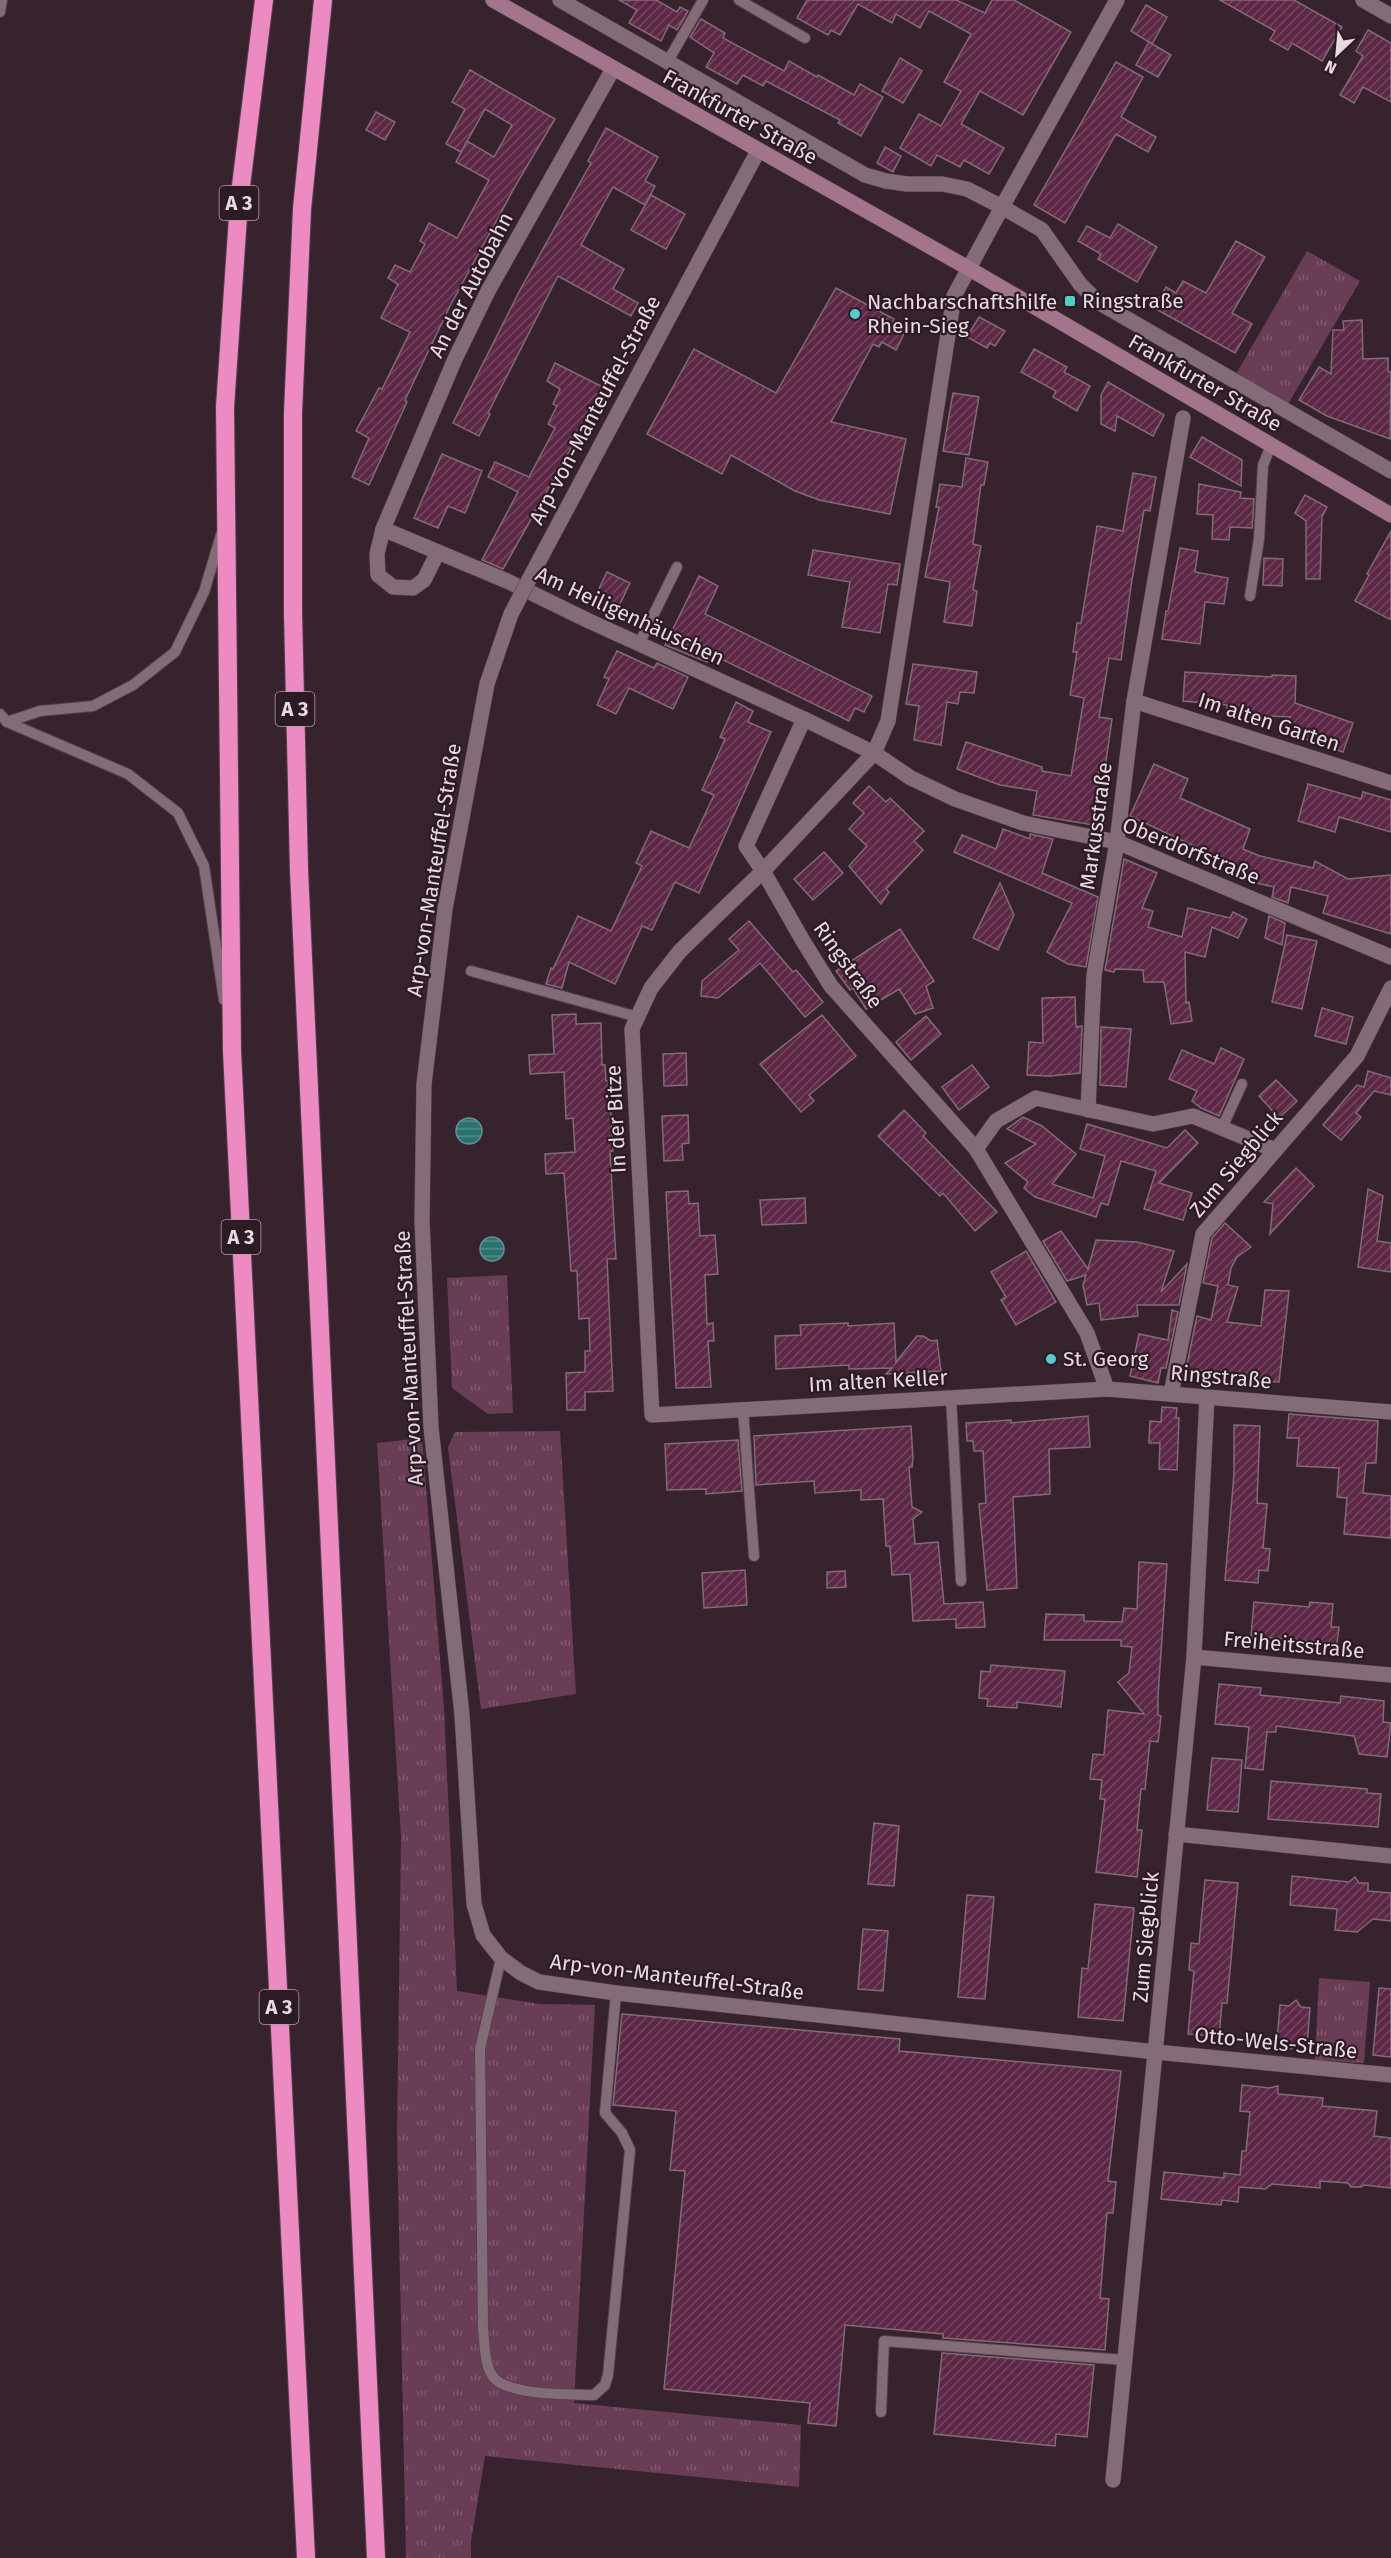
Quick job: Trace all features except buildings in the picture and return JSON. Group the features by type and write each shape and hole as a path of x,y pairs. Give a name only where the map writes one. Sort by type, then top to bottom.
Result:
{"highway":[{"name":"A 3","path":"264,0 248,122 230,304 225,407 232,1051 306,2558"},
{"name":"A 3","path":"322,0 302,209 293,413 292,613 299,870 376,2558"}],"main road":[{"name":"Frankfurter Straße","path":"493,0 968,268 1391,514"}],"street":[{"name":"Frankfurter Straße","path":"561,0 866,175 886,182 942,184 967,189 1002,207 1041,231 1080,284 1098,302 1391,471"},
{"path":"804,719 746,846 763,871 874,753 888,721 954,296 1117,0"},
{"path":"1363,0 1391,16"},
{"name":"An der Autobahn","path":"384,529 454,359 483,301 613,69"},
{"name":"Arp-von-Manteuffel-Straße","path":"758,151 511,614 487,684 445,909 424,1084 422,1221 431,1427 462,1715 474,1904 483,1935 501,1958 521,1973 539,1982 616,1993 1156,2052"},
{"name":"Markusstraße","path":"1088,1110 1094,975 1116,842 1134,701 1183,418"},
{"path":"384,529 376,554 378,575 393,587 413,588 424,580 438,552"},
{"name":"Am Heiligenhäuschen","path":"384,529 507,581 874,753"},
{"name":"Im alten Garten","path":"1134,701 1391,783"},
{"name":"Oberdorfstraße","path":"874,753 911,778 955,799 1023,823 1116,842 1391,957"},
{"name":"In der Bitze","path":"652,1415 632,1029 651,988 681,951 763,871"},
{"name":"Ringstraße","path":"763,871 831,986 976,1149 1087,1333 1107,1389 1391,1412"},
{"name":"Zum Siegblick","path":"1171,1394 1203,1234 1357,1056 1391,988"},
{"path":"976,1149 996,1121 1036,1098 1153,1124 1193,1116 1275,1150"},
{"name":"Im alten Keller","path":"652,1415 1107,1389"},
{"name":"Zum Siegblick","path":"1113,2480 1194,1657 1207,1397"},
{"name":"Freiheitsstraße","path":"1194,1657 1391,1675"},
{"path":"1176,1834 1391,1856"},
{"name":"Otto-Wels-Straße","path":"1156,2052 1391,2075"}],"lane":[{"name":"Frankfurter Straße","path":"668,61 703,0"},
{"path":"739,0 805,38"},
{"path":"1250,596 1259,539 1263,465 1271,446"},
{"path":"4,718 40,711 93,706 133,685 174,652 204,591 226,518"},
{"path":"639,644 677,567"},
{"path":"4,718 128,774 178,813 204,866 232,1051"},
{"path":"471,971 638,1017"},
{"path":"1222,1128 1242,1084"},
{"path":"951,1397 961,1581"},
{"path":"743,1409 754,1556"},
{"path":"501,1958 480,2049 483,2329 488,2367 495,2379 510,2386 545,2393 594,2395 605,2385 608,2375 630,2150 622,2133 605,2113 616,1993"},
{"path":"881,2412 884,2341 1125,2360"}],"green space":[{"path":"1307,251 1360,281 1288,404 1236,374"},
{"path":"507,1275 513,1413 488,1414 452,1388 447,1278"},
{"path":"560,1431 576,1694 481,1709 448,1447 455,1432"},
{"path":"422,1438 444,1708 457,1991 540,2004 595,2005 574,2403 801,2425 799,2487 485,2456 471,2541 471,2558 406,2558 397,2136 401,1838 377,1443"},
{"path":"1319,1978 1370,1982 1364,2063 1315,2060"}],"shaded area":[{"path":"469,1118 478,1122 482,1131 478,1140 469,1144 460,1140 456,1131 460,1122"},
{"path":"487,1237 497,1237 504,1244 504,1254 497,1261 487,1261 480,1254 480,1244"}],"place":[{"name":"Ringstraße","path":"1070,301"},
{"name":"Nachbarschaftshilfe Rhein-Sieg","path":"855,314"},
{"name":"St. Georg","path":"1051,1359"}]}
